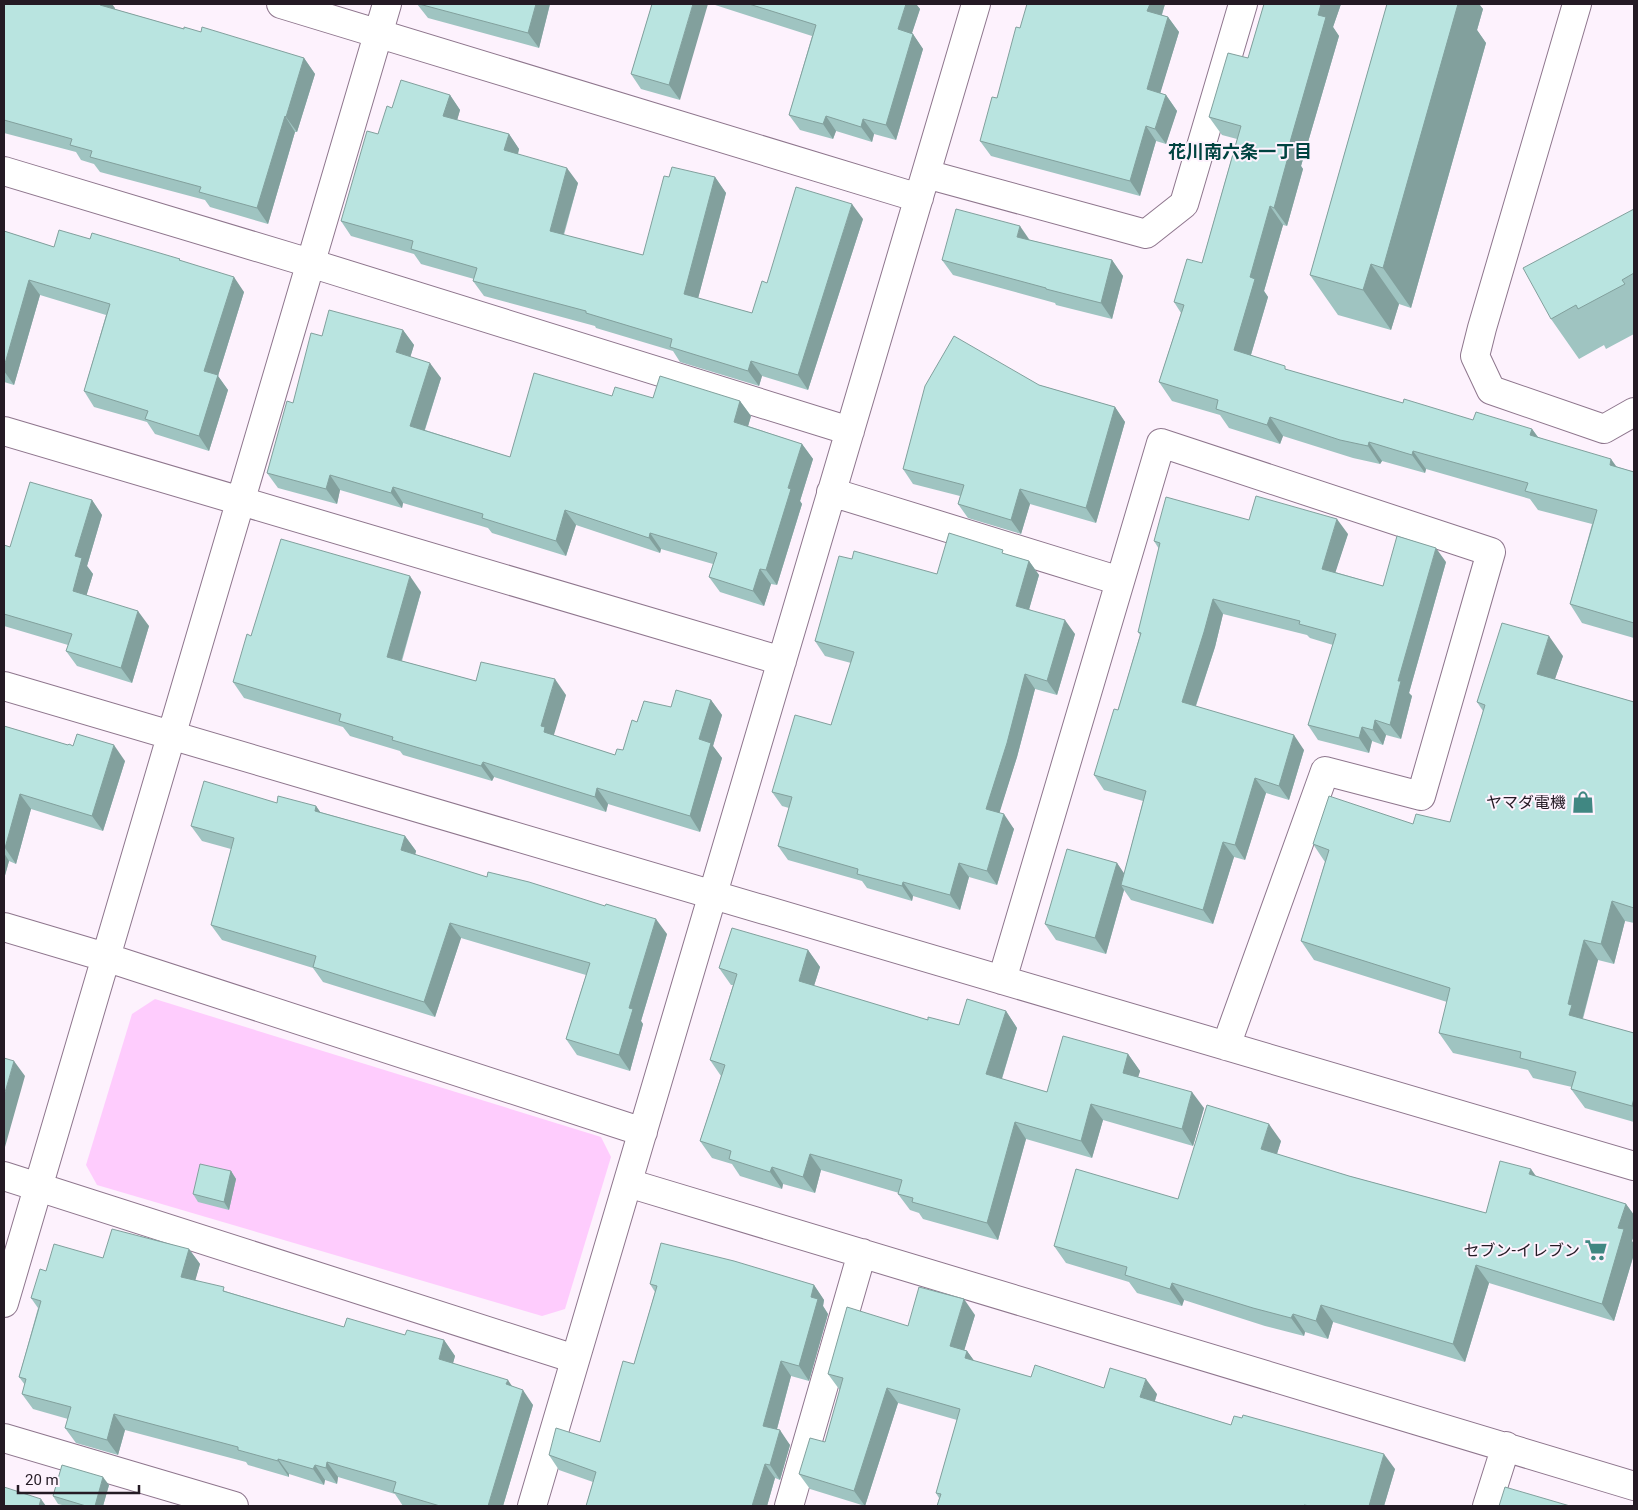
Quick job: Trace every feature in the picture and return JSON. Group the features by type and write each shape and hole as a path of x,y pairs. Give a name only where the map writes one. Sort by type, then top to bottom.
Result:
{"street":[{"path":"281,4 922,186 1146,234 1184,204 1243,4"},
{"path":"4,1303 387,4"},
{"path":"532,1506 976,4"},
{"path":"1577,4 1482,328 1476,356 1491,390 1604,429 1634,412"},
{"path":"4,170 850,431"},
{"path":"4,432 782,660"},
{"path":"1002,980 1161,443 1491,552 1420,796 1325,771 1226,1046"},
{"path":"831,492 1120,581"},
{"path":"4,686 1634,1166"},
{"path":"4,927 105,957 643,1132"},
{"path":"4,1176 576,1358"},
{"path":"628,1183 1634,1486"},
{"path":"789,1506 862,1253"},
{"path":"4,1438 234,1506"},
{"path":"1488,1506 1506,1446"}],"shaded area":[{"path":"155,999 601,1137 611,1157 565,1309 542,1316 97,1185 86,1165 132,1014"}],"building":[{"path":"4,4 100,4 184,29 184,27 201,32 202,27 304,58 257,208 199,192 201,187 90,157 92,151 70,145 72,139 4,120"},
{"path":"419,4 536,4 528,33"},
{"path":"652,4 693,4 669,85 631,74"},
{"path":"749,4 906,4 898,29 913,34 886,125 863,119 861,127 826,116 823,124 789,115 816,25"},
{"path":"1027,4 1150,4 1147,11 1168,17 1147,89 1166,95 1155,129 1146,126 1130,181 980,141 992,97 997,98 1016,27 1020,28"},
{"path":"1264,4 1321,4 1318,15 1326,17 1288,149 1290,150 1274,208 1270,206 1250,277 1255,279 1234,350 1285,366 1285,369 1403,403 1404,399 1473,420 1476,412 1532,429 1530,435 1611,459 1610,465 1634,472 1634,623 1570,604 1597,510 1525,491 1528,483 1413,451 1412,455 1369,442 1368,446 1340,440 1270,417 1267,425 1216,409 1218,400 1159,382 1184,305 1174,302 1187,259 1202,263 1241,126 1209,117 1228,53 1248,58"},
{"path":"1387,4 1458,4 1383,268 1371,264 1363,290 1310,275"},
{"path":"401,80 450,95 443,116 509,134 504,150 567,168 550,231 643,255 664,176 669,177 672,167 715,177 684,294 752,313 762,281 767,283 796,187 852,204 798,375 751,361 748,371 670,347 672,339 586,313 586,311 473,281 477,268 411,249 413,241 341,221 367,131 378,134 387,106 392,108"},
{"path":"956,209 1020,226 1017,237 1112,260 1101,303 942,260"},
{"path":"1634,209 1634,273 1622,280 1625,284 1578,309 1576,305 1551,319 1523,268"},
{"path":"59,230 90,239 92,233 234,277 204,371 218,375 199,436 145,419 148,411 84,391 110,304 29,280 4,367 4,231 54,247"},
{"path":"329,310 403,330 396,352 430,363 410,426 510,457 534,373 612,396 615,387 653,398 660,376 740,401 734,422 802,444 788,488 791,489 766,570 760,569 753,591 709,577 717,553 650,533 649,538 565,510 556,541 482,518 483,514 393,487 391,493 330,475 326,489 267,473 287,401 293,403 311,333 322,336"},
{"path":"954,336 1039,385 1115,407 1086,508 1020,489 1011,520 958,504 964,485 903,469 925,386"},
{"path":"30,482 92,500 75,556 82,558 73,591 138,611 121,668 66,651 72,634 4,614 4,545 10,547"},
{"path":"1256,496 1337,519 1322,569 1383,586 1397,536 1436,548 1398,681 1401,681 1390,725 1375,720 1373,730 1362,727 1359,738 1308,725 1336,634 1299,624 1300,621 1213,599 1182,702 1294,735 1279,786 1255,778 1235,845 1223,842 1203,910 1121,885 1146,791 1094,775 1114,709 1118,710 1141,633 1138,632 1160,543 1154,541 1166,497 1249,520"},
{"path":"949,533 1003,550 1002,553 1029,561 1016,606 1065,620 1047,681 1025,674 1007,743 986,809 1004,814 987,871 959,863 950,895 903,882 902,886 857,874 858,869 778,846 792,797 772,792 795,715 831,725 854,652 815,641 839,556 852,559 854,551 937,574"},
{"path":"281,539 410,576 387,657 476,681 481,662 555,679 541,726 545,727 544,732 615,755 617,749 623,750 632,720 637,722 644,701 671,707 676,690 711,700 699,739 711,743 690,816 597,788 595,797 483,762 481,766 392,740 393,737 339,721 341,714 233,682 247,634 251,636"},
{"path":"1502,623 1549,636 1537,674 1634,702 1634,908 1612,901 1601,944 1584,940 1568,1004 1572,1005 1569,1015 1634,1033 1634,1098 1632,1106 1571,1089 1576,1072 1520,1058 1521,1052 1439,1033 1450,988 1301,941 1329,850 1313,844 1329,796 1413,824 1416,814 1450,822 1485,705 1477,702"},
{"path":"4,726 73,746 77,734 114,745 92,816 20,794 4,847"},
{"path":"204,781 277,803 278,796 316,806 315,811 405,836 401,850 487,877 488,872 529,882 605,906 606,904 656,919 629,1008 633,1009 619,1055 566,1039 590,963 450,923 424,1002 313,967 316,956 211,925 234,838 191,826"},
{"path":"1067,849 1117,863 1095,938 1045,924"},
{"path":"732,928 808,950 799,981 928,1020 928,1017 959,1025 967,999 1006,1011 986,1074 1047,1092 1063,1036 1128,1054 1123,1073 1192,1092 1182,1129 1091,1104 1081,1141 1015,1122 987,1223 912,1202 913,1198 898,1194 902,1180 810,1154 803,1177 772,1167 770,1172 729,1159 731,1151 700,1141 725,1065 710,1060 737,974 719,968"},
{"path":"4,1058 14,1061 4,1096"},
{"path":"1207,1105 1269,1124 1261,1149 1349,1176 1486,1213 1500,1161 1531,1169 1529,1174 1626,1204 1618,1228 1624,1229 1602,1304 1476,1265 1453,1344 1321,1305 1316,1321 1293,1314 1291,1318 1253,1308 1172,1283 1170,1289 1125,1275 1127,1267 1054,1246 1076,1169 1178,1199"},
{"path":"200,1164 231,1171 224,1202 193,1194"},
{"path":"112,1229 189,1249 181,1277 224,1287 223,1291 344,1327 347,1318 405,1335 407,1330 444,1340 439,1359 508,1380 506,1384 523,1390 488,1506 440,1506 393,1492 396,1482 327,1462 326,1468 315,1465 313,1469 238,1450 238,1447 114,1414 107,1440 65,1428 71,1407 22,1394 26,1379 19,1377 41,1301 31,1298 40,1269 46,1271 54,1244 103,1258"},
{"path":"661,1243 734,1261 814,1285 811,1297 818,1299 799,1366 781,1361 763,1426 780,1430 770,1465 765,1464 752,1506 586,1506 596,1472 549,1455 556,1428 600,1442 623,1361 634,1364 657,1286 650,1284"},
{"path":"919,1287 964,1299 950,1346 967,1351 965,1358 1031,1377 1035,1365 1104,1388 1110,1368 1146,1379 1140,1397 1231,1425 1234,1416 1242,1418 1243,1415 1384,1454 1369,1506 937,1506 941,1494 936,1493 960,1409 887,1388 854,1491 799,1474 810,1438 825,1442 843,1378 828,1374 847,1307 908,1326"},
{"path":"62,1465 103,1477 95,1506 86,1506 53,1496"},
{"path":"4,1487 41,1499 39,1506 4,1506"},
{"path":"1505,1487 1570,1506 1499,1506"}],"place":[{"name":"ヤマダ電機","path":"1583,802"},
{"name":"セブン-イレブン","path":"1596,1250"}],"district":[{"name":"花川南六条一丁目","path":"1240,152"}]}
